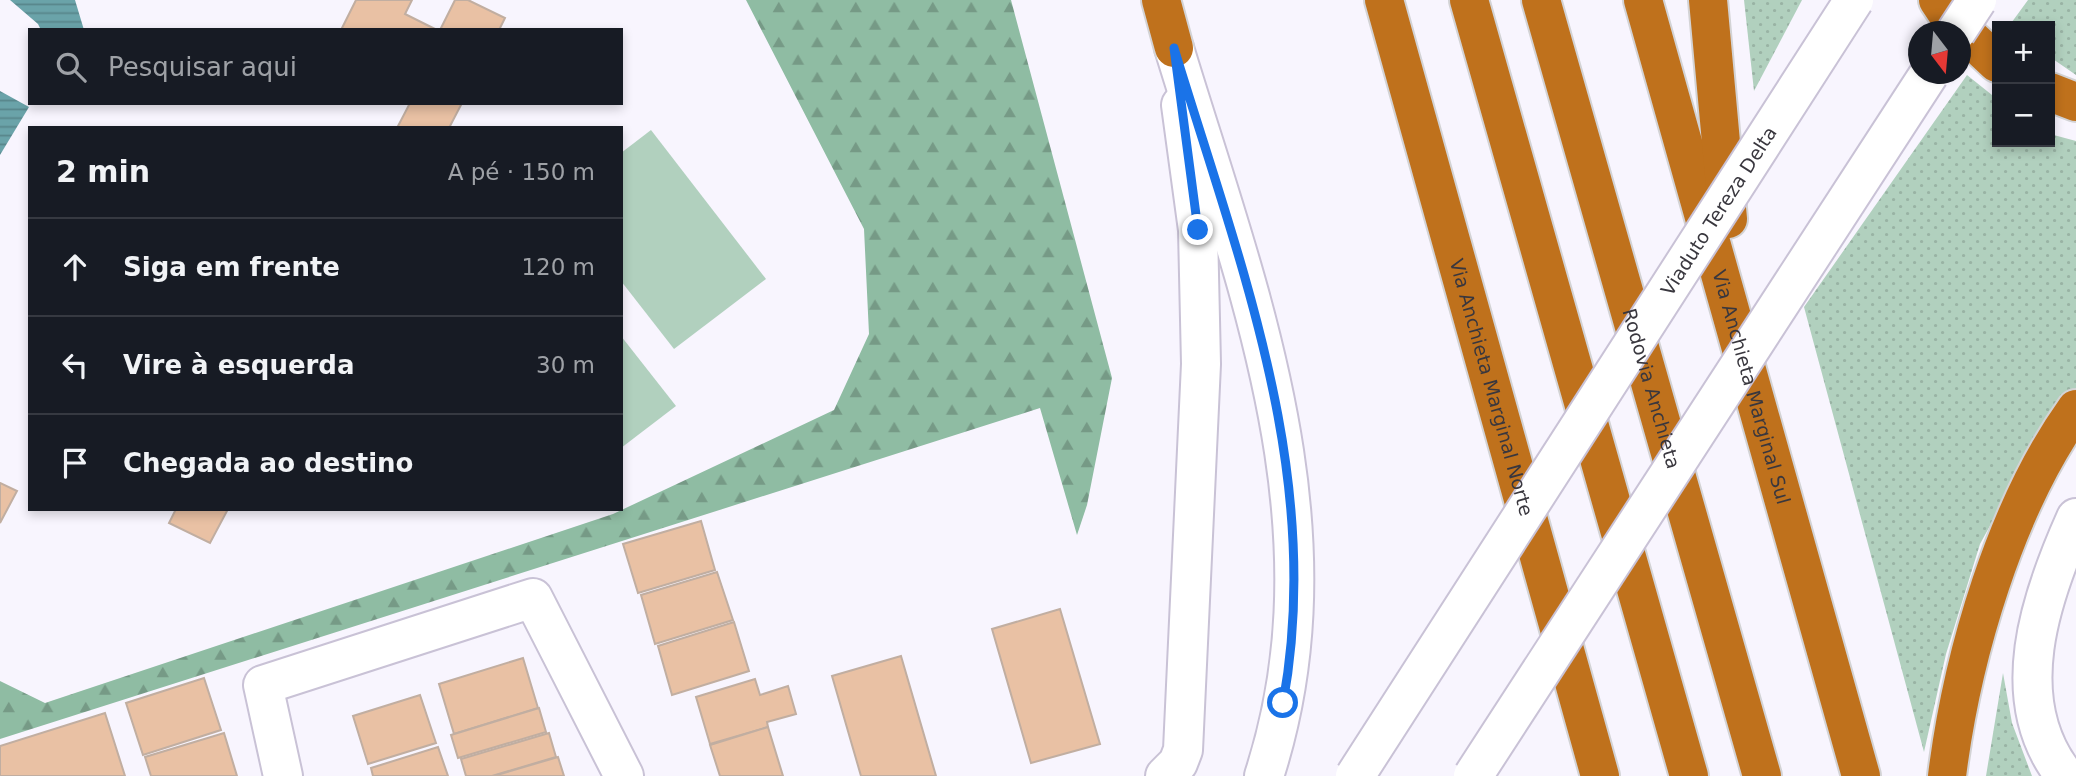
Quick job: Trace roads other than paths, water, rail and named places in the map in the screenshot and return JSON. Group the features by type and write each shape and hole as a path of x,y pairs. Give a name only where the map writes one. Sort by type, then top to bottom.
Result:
{"highway":[{"path":"1161,0 1174,48"},
{"name":"Via Anchieta Marginal Norte","path":"1384,0 1600,776"},
{"path":"1469,0 1689,776"},
{"name":"Rodovia Anchieta","path":"1541,0 1762,776"},
{"name":"Via Anchieta Marginal Sul","path":"1643,0 1861,776"},
{"path":"1708,0 1740,346"},
{"path":"1938,0 1952,20 1992,59"},
{"path":"2055,94 2076,102"},
{"path":"1947,776 1968,666 2006,541 2033,480 2076,409"}],"main road":[{"name":"Viaduto Tereza Delta","path":"1355,776 1854,0"},
{"path":"1963,21 1977,0"},
{"path":"1165,776 1178,763 1183,750 1201,364 1198,230 1174,48"},
{"path":"1174,48 1265,352 1287,458 1294,550 1294,618 1283,703 1264,776"},
{"path":"1473,776 1923,84"},
{"path":"2065,776 2046,745 2038,720 2032,669 2035,634 2044,600 2076,518"},
{"path":"283,776 263,685 533,598 624,776"}],"water":[{"path":"10,0 75,0 83,28 40,28"},
{"path":"0,91 29,107 0,155"}]}
